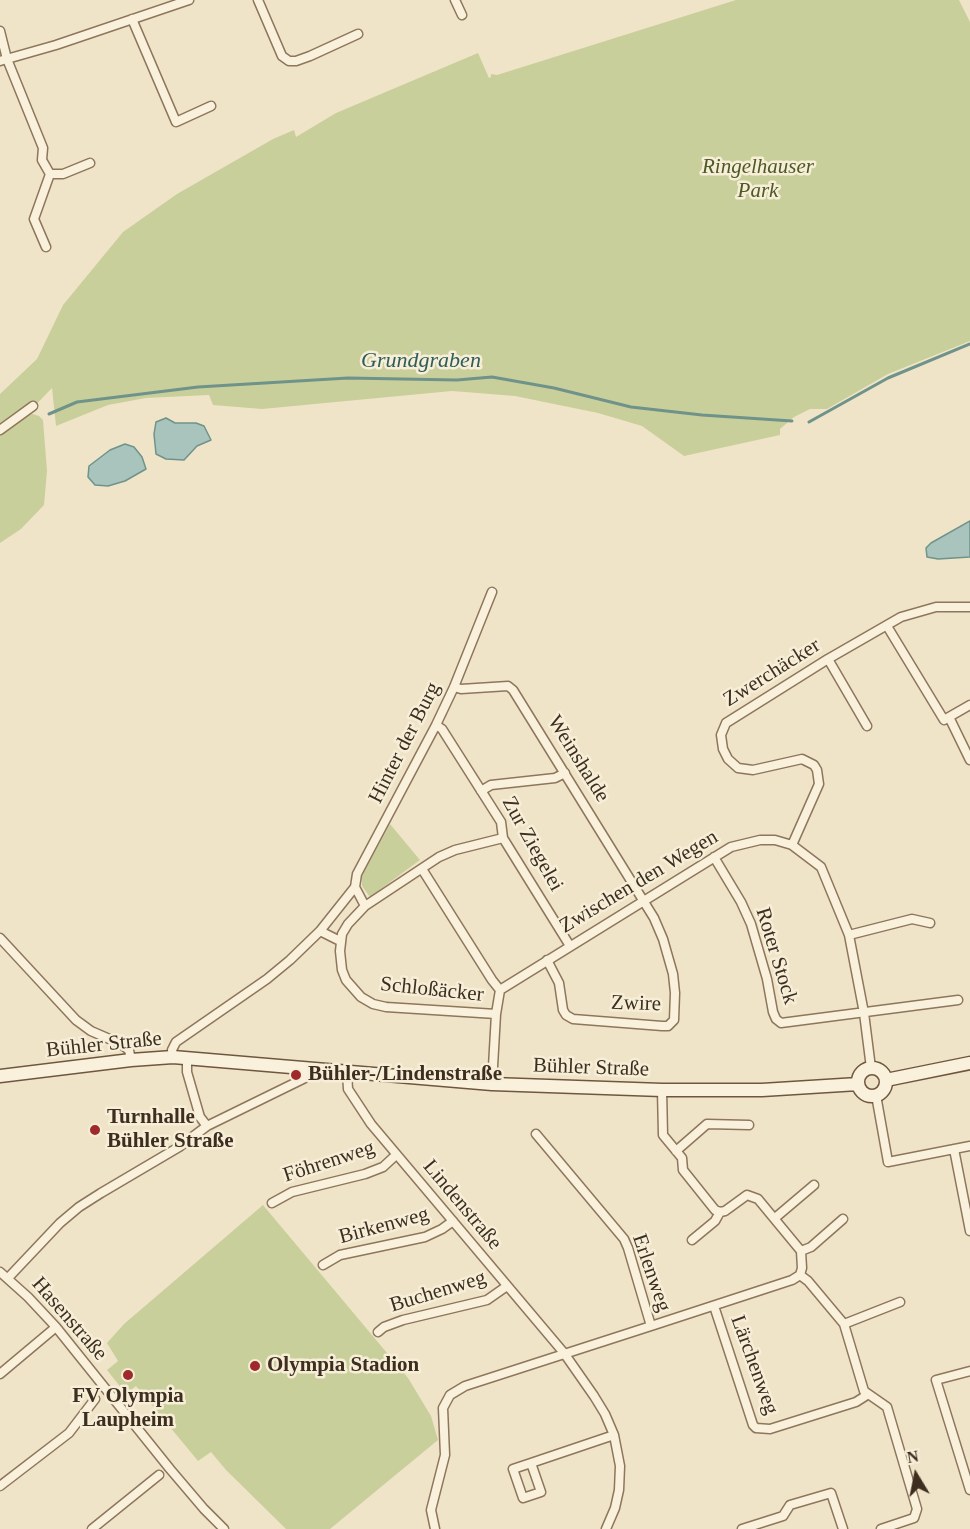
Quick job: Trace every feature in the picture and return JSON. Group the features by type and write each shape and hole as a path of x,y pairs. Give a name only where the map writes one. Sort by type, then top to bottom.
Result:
{"street":[{"path":"4,60 189,0"},
{"path":"258,0 282,56 289,61 310,56 358,34"},
{"path":"455,0 462,15"},
{"path":"132,20 176,122 211,106"},
{"path":"0,31 4,60 43,148 42,160 50,174 34,219 46,247"},
{"path":"50,174 63,174 90,163"},
{"path":"0,430 33,406"},
{"name":"Hinter der Burg","path":"172,1057 176,1041 267,979 290,960 320,930 355,887 357,874 454,687 492,592"},
{"name":"Zwerchäcker","path":"792,845 819,784 817,770 814,765 802,759 753,770 738,768 725,754 721,735 726,723 828,659 901,617 936,606 970,607"},
{"path":"887,626 944,720 970,705"},
{"path":"828,659 867,726"},
{"name":"Weinshalde","path":"454,687 461,689 508,686 513,690 644,901"},
{"path":"949,717 970,760"},
{"name":"Zur Ziegelei","path":"436,725 442,729 501,822 503,838 570,946"},
{"name":"Zur Ziegelei","path":"481,790 490,785 555,778 565,773"},
{"path":"320,930 340,941 348,924 365,906 440,857 455,850 503,838"},
{"name":"Zwischen den Wegen","path":"500,990 732,847 752,841 775,840 792,845 821,867 849,935 864,1013 871,1068"},
{"name":"Roter Stock","path":"714,857 741,902 751,924 762,959 772,1012 776,1020 786,1023 864,1013"},
{"name":"Schloßäcker","path":"422,869 500,990"},
{"path":"355,887 365,906"},
{"name":"Zwire","path":"547,960 559,983 563,1010 573,1019 662,1026 672,1023 675,1004 673,974 663,939 644,901"},
{"path":"849,935 912,919 930,922"},
{"path":"0,938 76,1020 91,1031 121,1044 129,1050 131,1060"},
{"name":"Schloßäcker","path":"340,941 341,962 346,980 361,997 372,1004 386,1007 496,1014"},
{"path":"492,1084 496,1014 500,990"},
{"path":"864,1013 958,1000"},
{"name":"Bühler Straße","path":"0,1076 172,1057 492,1084 662,1090 762,1090 858,1084"},
{"path":"187,1058 187,1072 200,1117 207,1126"},
{"path":"886,1080 970,1063"},
{"path":"871,1068 883,1072 886,1080 884,1090 876,1095 864,1094 858,1084 861,1073 871,1068"},
{"path":"8,1278 60,1223 79,1207 178,1148 207,1126 304,1078 306,1070"},
{"name":"Lindenstraße","path":"347,1073 348,1089 371,1124 564,1353 594,1396 614,1435 620,1466 619,1490 607,1529"},
{"path":"662,1090 663,1135 682,1158 683,1170 720,1212"},
{"path":"876,1095 888,1162 970,1146"},
{"path":"676,1151 707,1124 749,1125"},
{"name":"Erlenweg","path":"435,1529 431,1510 445,1455 443,1408 450,1395 465,1386 651,1326 624,1239 536,1134"},
{"path":"954,1149 970,1231"},
{"name":"Föhrenweg","path":"272,1203 292,1192 374,1171 396,1155"},
{"path":"775,1218 814,1185"},
{"path":"651,1326 792,1280 800,1275 801,1251 775,1218 758,1199 751,1195 720,1212 715,1221 692,1240"},
{"path":"801,1251 811,1247 843,1219"},
{"name":"Birkenweg","path":"323,1265 340,1255 425,1237 442,1230 453,1221"},
{"name":"Hasenstraße","path":"0,1272 56,1327 170,1469 224,1529"},
{"path":"800,1275 808,1281 844,1323 862,1386 867,1395 883,1402 887,1407 918,1509 914,1518 881,1529"},
{"name":"Buchenweg","path":"378,1332 384,1327 403,1320 487,1300 507,1287"},
{"path":"844,1323 900,1302"},
{"name":"Lärchenweg","path":"714,1306 753,1425 756,1428 770,1429 856,1402 867,1395"},
{"path":"0,1374 56,1327"},
{"path":"970,1371 936,1380 970,1490"},
{"path":"0,1486 69,1432 95,1399"},
{"path":"531,1463 614,1435"},
{"path":"92,1529 159,1475"},
{"path":"742,1529 783,1516 790,1505 831,1493 843,1529"}],"green space":[{"name":"Ringelhauser Park","path":"736,0 959,0 970,22 970,341 888,374 827,409 810,409 794,417 780,429 780,435 684,456 642,426 598,413 515,396 452,391 262,409 213,405 209,395 146,398 108,405 56,426 52,388 26,415 33,414 43,420 47,471 44,505 21,529 0,543 0,394 37,359 63,305 123,232 177,194 273,139 294,130 296,137 336,113 478,53 489,78 491,74 497,75"},
{"path":"390,824 420,860 370,897 362,886 362,876"},
{"name":"Olympia Stadion","path":"263,1205 408,1378 431,1416 438,1440 330,1529 286,1529 226,1470 211,1452 198,1461 136,1386 126,1394 107,1370 118,1361 107,1343 124,1324"}],"water":[{"path":"166,418 175,423 196,423 204,426 211,440 197,446 184,460 166,459 156,454 154,434 156,422"},
{"path":"125,444 134,447 142,457 146,469 125,481 108,486 95,485 88,477 89,466 110,450"},
{"path":"970,521 970,557 938,559 927,557 926,548 931,543"}],"waterway":[{"name":"Grundgraben","path":"809,422 888,378 970,344"},
{"name":"Grundgraben","path":"49,414 77,402 198,387 348,378 457,380 492,377 554,388 631,407 702,415 792,421"}],"place":[{"name":"Bühler-/Lindenstraße","path":"296,1075"},
{"name":"Turnhalle Bühler Straße","path":"95,1130"},
{"name":"Olympia Stadion","path":"255,1366"},
{"name":"FV Olympia Laupheim","path":"128,1375"}]}
